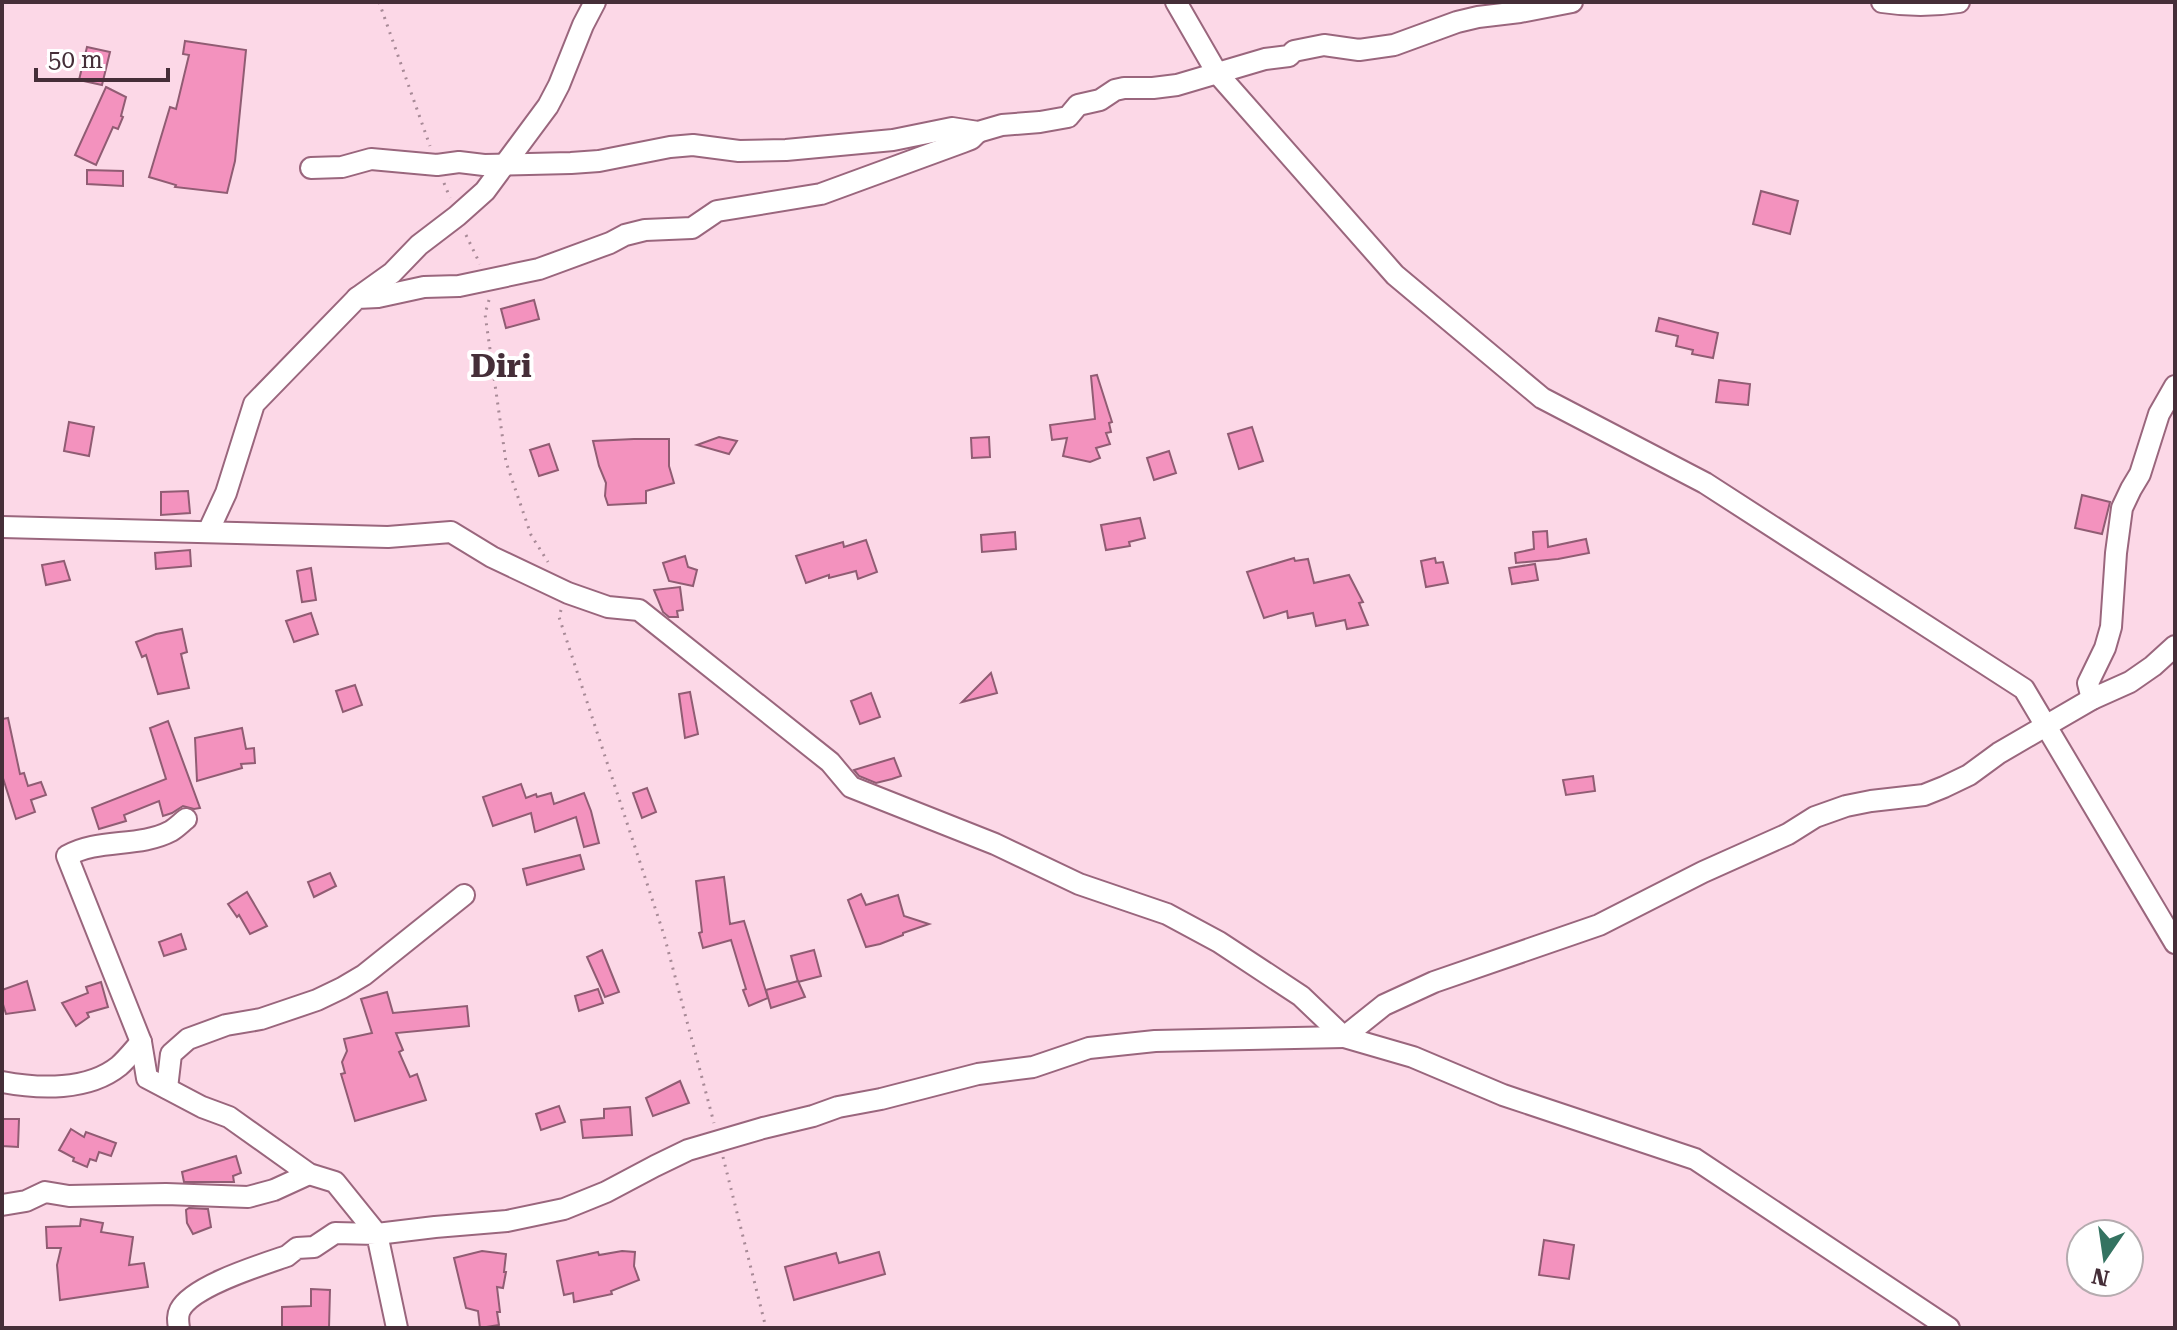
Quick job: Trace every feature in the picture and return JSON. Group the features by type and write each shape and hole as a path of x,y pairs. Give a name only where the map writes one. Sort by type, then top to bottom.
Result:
{"street":[{"path":"208,532 226,493 254,404 357,298 392,273 419,245 485,191 548,106 595,2"},
{"path":"1176,2 1217,73 1395,275 1542,398 1705,483 2024,689 2175,943"},
{"path":"311,168 342,167 371,159 437,165 459,162 484,165 571,163 693,145 739,151 775,151 893,140 952,128 978,132 1002,125 1068,117 1078,105 1100,100 1124,88 1177,85 1324,45 1359,50 1385,46 1478,17 1572,2"},
{"path":"1882,2 1927,6 1959,2"},
{"path":"357,298 378,297 424,287 459,286 539,269 625,235 645,230 692,228 717,211 821,194 971,139 978,132"},
{"path":"2092,699 2088,683 2105,648 2111,627 2122,508 2140,474 2159,414 2175,386"},
{"path":"2,527 388,537 451,532 492,557 568,593 608,607 639,610 830,762 851,787 995,844 1079,884 1167,914 1219,942 1301,996 1344,1037"},
{"path":"1344,1037 1384,1005 1434,982 1599,925 1703,872 1788,834 1815,817 1846,806 1924,795 1944,787 1969,775 1999,753 2092,699 2130,682 2175,646"},
{"path":"186,819 172,831 146,839 77,850 67,856 141,1042 147,1078 202,1107 229,1117 309,1174 335,1182 377,1234 397,1328"},
{"path":"167,1088 171,1054 188,1039 226,1025 261,1019 342,988 364,975 464,895"},
{"path":"179,1328 177,1319 181,1307 211,1285 287,1256 297,1248 314,1247 335,1233 377,1234 507,1221 564,1209 606,1192 688,1150 838,1107 978,1074 1033,1067 1089,1048 1155,1041 1344,1037 1413,1057 1503,1095 1695,1159 1949,1328"},
{"path":"2,1082 57,1086 95,1079 119,1066 141,1042"},
{"path":"2,1205 26,1201 45,1192 69,1196 166,1194 248,1197 274,1190 309,1174"}],"path":[{"path":"379,2 457,216 478,261 495,278 485,314 506,462 531,535 568,593 559,617 664,935 766,1328"}],"building":[{"path":"185,41 246,50 235,161 227,193 175,187 149,177 170,107 176,109 189,55 183,54"},
{"path":"87,47 110,52 102,85 79,80"},
{"path":"106,87 126,97 118,129 113,127 96,165 75,155"},
{"path":"87,170 123,171 123,186 87,184"},
{"path":"1761,191 1798,201 1790,234 1753,224"},
{"path":"534,300 539,319 506,328 501,309"},
{"path":"1659,318 1718,333 1713,358 1692,354 1693,350 1676,346 1678,336 1656,331"},
{"path":"1097,375 1112,422 1109,423 1111,432 1106,433 1110,444 1096,448 1100,458 1090,462 1063,456 1067,438 1052,440 1050,425 1095,419 1091,376"},
{"path":"1719,380 1750,384 1748,405 1716,402"},
{"path":"69,422 94,427 89,456 64,451"},
{"path":"1252,427 1263,461 1239,469 1228,434"},
{"path":"719,437 737,441 729,454 697,445"},
{"path":"989,437 990,457 972,458 971,438"},
{"path":"669,439 669,466 674,483 646,491 646,503 608,505 606,483 593,441"},
{"path":"549,444 558,470 539,476 530,450"},
{"path":"1169,451 1176,473 1154,480 1147,458"},
{"path":"188,491 190,513 161,515 161,492"},
{"path":"2082,495 2110,502 2102,534 2075,528"},
{"path":"1140,518 1145,538 1129,542 1130,546 1106,550 1101,525"},
{"path":"1547,531 1548,547 1586,539 1589,553 1516,563 1515,553 1534,549 1533,532"},
{"path":"1015,532 1016,549 982,552 981,535"},
{"path":"866,540 877,572 858,579 856,571 829,578 829,575 806,583 796,556 843,542 844,547"},
{"path":"190,550 191,566 156,569 155,553"},
{"path":"685,556 688,567 697,570 693,586 669,581 663,563"},
{"path":"1294,558 1295,561 1308,559 1314,583 1349,575 1363,602 1359,603 1368,625 1347,629 1345,620 1316,626 1313,613 1288,618 1287,611 1264,618 1247,572"},
{"path":"1435,558 1436,563 1443,562 1448,583 1426,587 1421,561"},
{"path":"64,561 70,580 46,585 42,565"},
{"path":"1535,564 1538,580 1512,584 1509,568"},
{"path":"311,568 316,600 302,602 297,571"},
{"path":"680,587 683,610 677,611 678,617 669,617 663,612 654,590"},
{"path":"311,613 318,634 294,642 286,621"},
{"path":"182,629 187,652 181,654 189,688 158,694 146,655 142,657 136,642"},
{"path":"991,673 997,693 962,702"},
{"path":"355,685 362,705 343,712 336,691"},
{"path":"690,692 698,734 685,738 679,694"},
{"path":"871,693 880,717 860,724 851,701"},
{"path":"8,718 20,774 24,773 28,786 41,782 46,795 31,800 35,812 16,819 2,775 2,719"},
{"path":"168,721 200,808 183,806 163,816 159,801 124,815 126,821 99,829 92,808 166,779 150,728"},
{"path":"242,728 246,749 254,748 255,763 241,764 242,768 197,781 195,738"},
{"path":"894,758 901,776 892,779 876,783 859,776 854,770"},
{"path":"1593,776 1595,791 1566,795 1563,780"},
{"path":"521,784 526,798 551,793 554,804 584,793 599,843 584,847 576,817 535,832 531,813 493,826 483,797"},
{"path":"647,788 656,812 642,818 633,793"},
{"path":"580,855 584,869 527,885 523,869"},
{"path":"330,873 336,886 314,897 308,882"},
{"path":"724,877 730,924 744,921 768,998 749,1006 731,940 703,948 699,933 702,932 696,881"},
{"path":"247,892 267,926 250,934 228,904"},
{"path":"861,894 866,905 898,895 904,916 929,924 866,947 848,900"},
{"path":"181,934 186,949 164,956 159,942"},
{"path":"602,950 619,992 605,997 587,957"},
{"path":"814,950 821,976 798,982 791,956"},
{"path":"27,981 35,1010 6,1014 2,990"},
{"path":"798,981 805,997 771,1008 766,990"},
{"path":"101,982 108,1007 87,1013 89,1017 76,1026 62,1003 88,993 86,987"},
{"path":"598,989 603,1003 579,1011 575,996"},
{"path":"387,992 393,1013 467,1006 469,1026 396,1033 403,1050 399,1052 410,1077 417,1074 426,1100 355,1121 341,1074 345,1073 342,1062 347,1051 344,1039 372,1033 361,999"},
{"path":"680,1081 689,1103 653,1116 646,1098"},
{"path":"559,1106 565,1122 541,1130 536,1114"},
{"path":"630,1107 632,1135 583,1138 581,1120 604,1118 604,1109"},
{"path":"2,1119 19,1119 18,1147 2,1146"},
{"path":"71,1129 84,1137 86,1132 116,1143 111,1156 99,1152 96,1161 90,1159 87,1167 73,1161 74,1158 59,1150"},
{"path":"236,1156 241,1173 233,1176 234,1182 184,1182 182,1172"},
{"path":"208,1209 211,1227 193,1234 187,1223 186,1210"},
{"path":"81,1219 103,1223 101,1232 133,1237 129,1265 144,1263 148,1287 60,1300 57,1265 61,1248 47,1248 46,1227 80,1226"},
{"path":"1544,1240 1574,1245 1569,1279 1539,1275"},
{"path":"482,1251 506,1254 506,1272 503,1288 497,1287 499,1325 480,1328 478,1311 466,1308 454,1258"},
{"path":"598,1252 599,1255 635,1252 634,1266 639,1280 611,1291 612,1294 574,1302 573,1293 564,1295 557,1261"},
{"path":"879,1252 885,1274 794,1300 785,1267 836,1253 839,1263"},
{"path":"311,1289 330,1290 329,1328 282,1328 282,1307 311,1306"}],"district":[{"name":"Diri","path":"501,366"}]}
